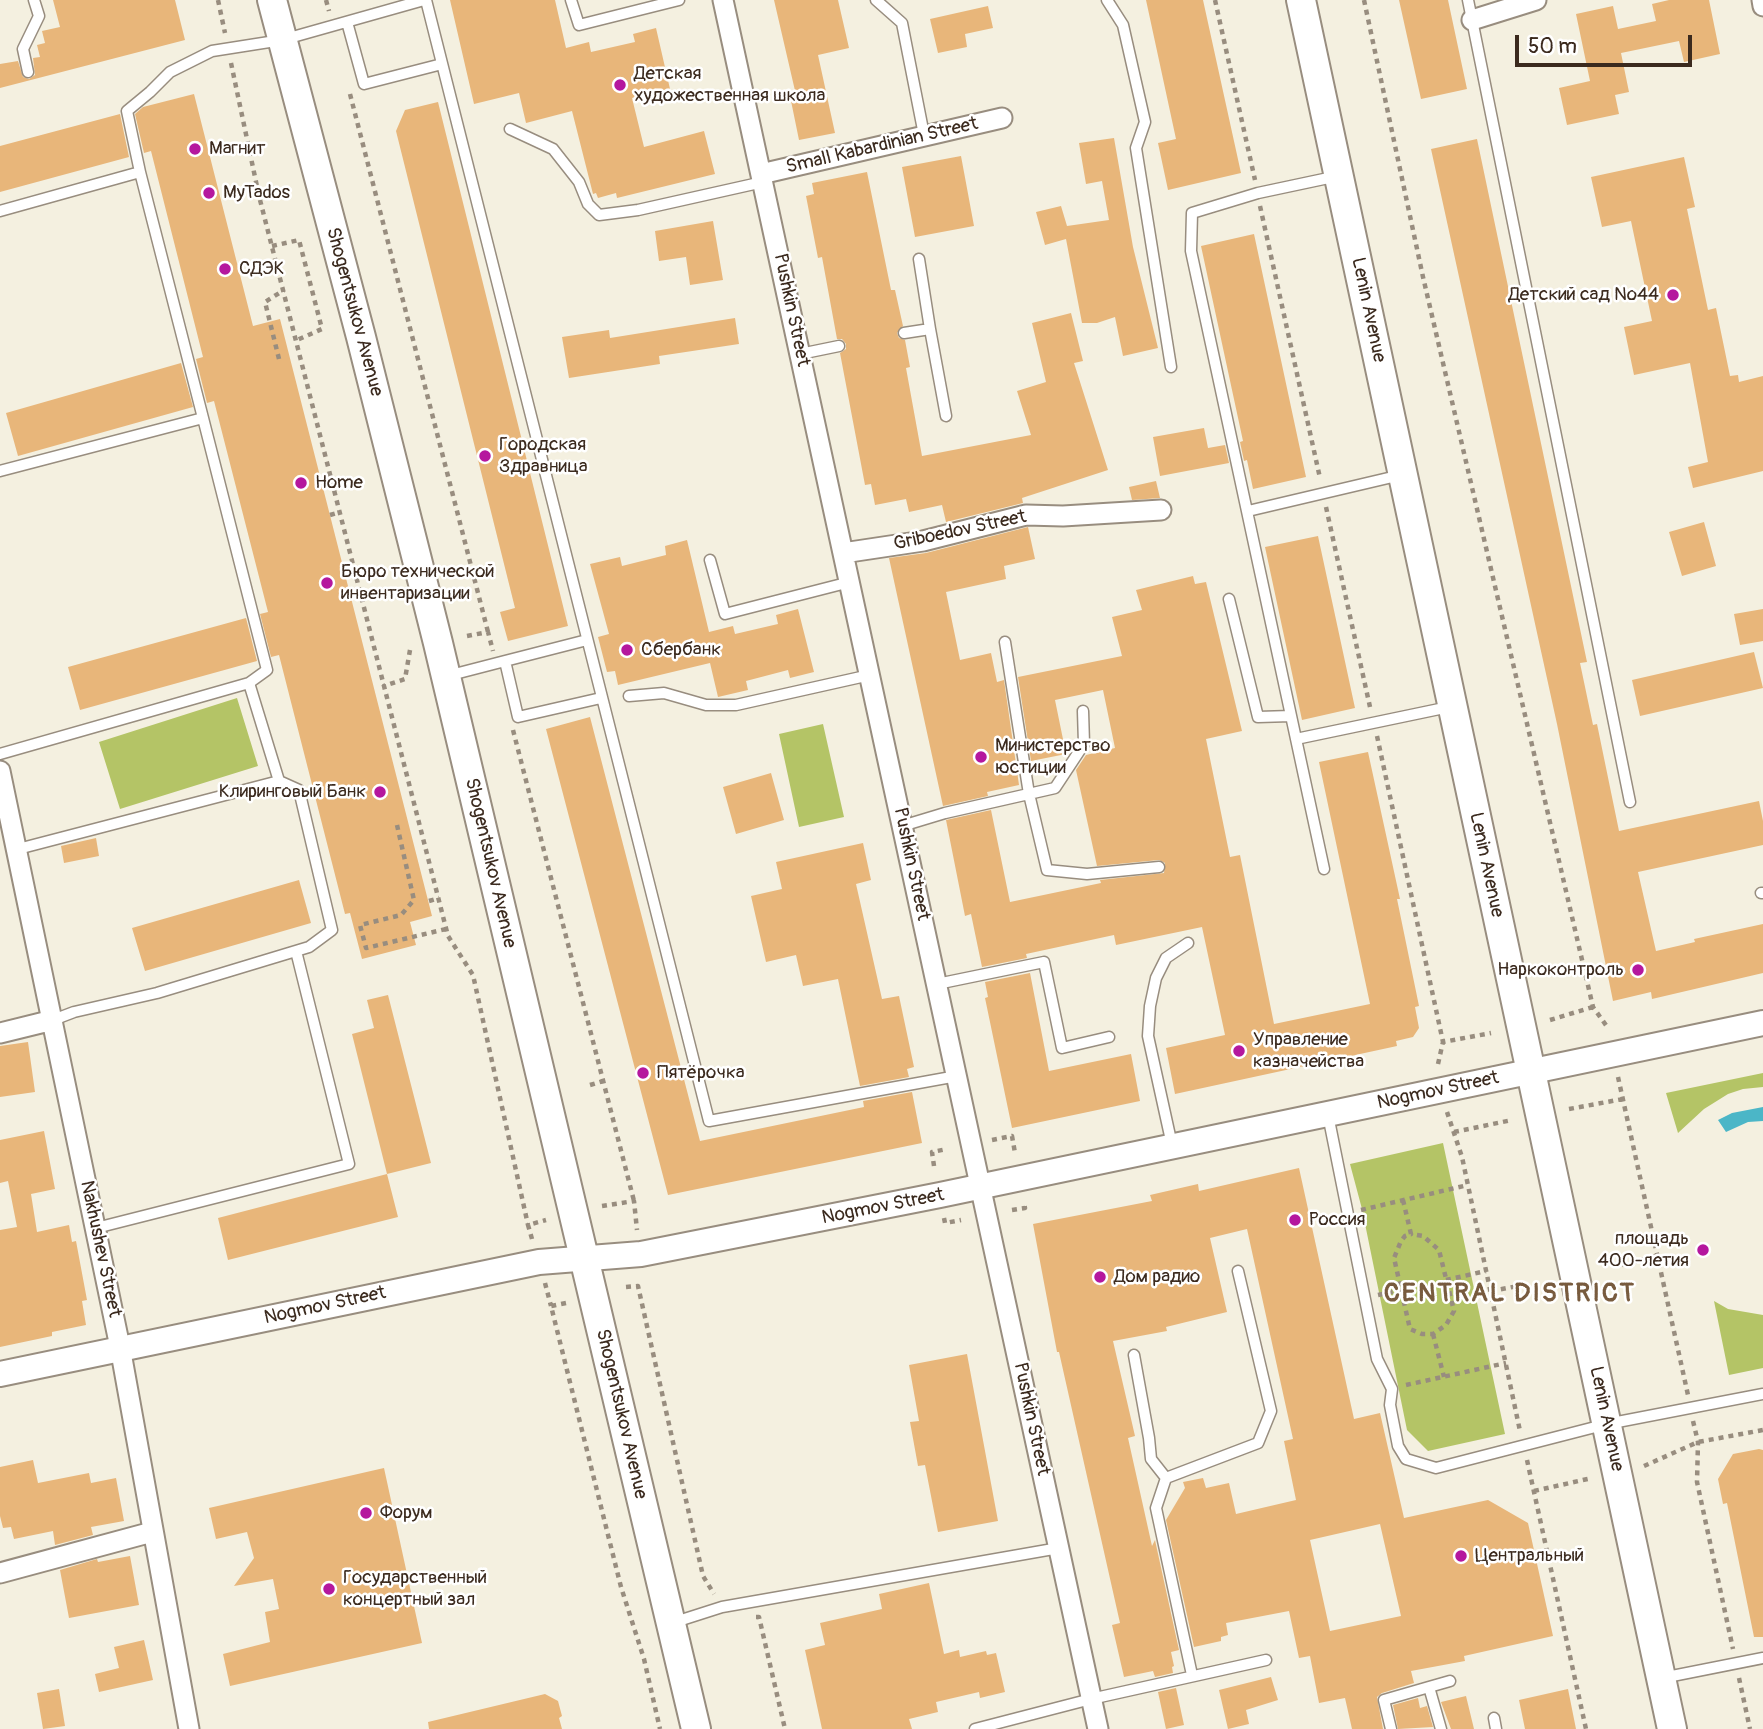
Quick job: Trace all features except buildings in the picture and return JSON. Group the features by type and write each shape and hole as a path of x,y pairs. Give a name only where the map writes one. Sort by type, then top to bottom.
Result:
{"main road":[{"name":"Shogentsukov Avenue","path":"272,0 395,469 696,1729"},
{"name":"Lenin Avenue","path":"1301,0 1672,1729"}],"street":[{"name":"Pushkin Street","path":"723,0 1098,1729"},
{"path":"1472,20 1536,0"},
{"path":"1762,0 1763,6"},
{"name":"Small Kabardinian Street","path":"762,178 925,135 1002,118"},
{"name":"Griboedov Street","path":"843,553 923,541 1026,515 1063,516 1161,510"},
{"name":"Nakhushev Street","path":"1,777 120,1347 189,1729"},
{"path":"0,1033 53,1020"},
{"name":"Nogmov Street","path":"0,1374 539,1262 641,1254 981,1187 1763,1023"},
{"path":"0,1573 152,1532"}],"lane":[{"path":"28,72 23,49 39,16 34,0"},
{"path":"0,754 249,683 267,670 140,172 127,111 170,72 212,51 282,40 425,0 709,1121 957,1076"},
{"path":"571,0 579,24 680,0"},
{"path":"876,0 902,23 925,135"},
{"path":"1107,0 1123,25 1144,122 1136,148 1171,367"},
{"path":"1468,0 1630,802"},
{"path":"347,22 364,83 442,64"},
{"path":"510,129 554,149 579,182 588,204 599,215 638,210 762,178"},
{"path":"0,211 140,172"},
{"path":"1324,869 1191,251 1192,213 1258,193 1338,175"},
{"path":"919,259 946,416"},
{"path":"904,333 930,328"},
{"path":"800,354 838,346"},
{"path":"0,471 203,418"},
{"path":"1248,511 1403,475"},
{"path":"710,560 725,614 850,582"},
{"path":"1229,599 1258,717 1290,716"},
{"path":"446,677 587,640"},
{"path":"1005,642 1029,794 1047,870 1087,874 1159,867"},
{"path":"501,662 518,717 601,698"},
{"path":"629,696 664,693 706,705 736,705 870,675"},
{"path":"249,683 279,781"},
{"path":"1296,739 1452,706"},
{"path":"902,826 1055,788 1084,744 1083,711"},
{"path":"18,849 279,781 299,790 332,930 309,947 53,1020"},
{"path":"1172,1147 1148,1036 1150,1006 1156,978 1166,958 1188,943"},
{"path":"96,1228 349,1164 296,951"},
{"path":"937,984 1044,962 1062,1048 1109,1037"},
{"path":"1328,1115 1377,1359 1392,1389 1390,1405 1398,1446 1406,1459 1436,1468 1607,1424 1763,1394"},
{"path":"1166,1478 1258,1443 1271,1411 1238,1271"},
{"path":"1134,1355 1151,1459 1166,1478"},
{"path":"1166,1478 1156,1508 1192,1675"},
{"path":"671,1623 722,1607 1059,1548"},
{"path":"1661,1678 1763,1658"},
{"path":"975,1729 1192,1675 1266,1660"},
{"path":"1391,1729 1384,1700 1450,1681"},
{"path":"1429,1687 1441,1729"}],"path":[{"path":"218,0 258,196 446,929 473,975 534,1244"},
{"path":"326,0 333,26"},
{"path":"1215,0 1444,1042 1438,1064"},
{"path":"1364,0 1423,277 1593,1007 1608,1028"},
{"path":"350,93 488,632 501,662"},
{"path":"272,246 299,240 321,329 297,341"},
{"path":"279,359 265,302 284,290"},
{"path":"330,515 340,512"},
{"path":"467,636 488,632"},
{"path":"384,686 405,679 410,650"},
{"path":"510,717 634,1201 637,1230"},
{"path":"397,825 414,900 401,915 360,925 366,948 446,929"},
{"path":"429,901 439,898"},
{"path":"1550,1020 1593,1007"},
{"path":"1444,1042 1492,1033"},
{"path":"590,1084 603,1081"},
{"path":"1569,1110 1623,1099"},
{"path":"1446,1108 1468,1185 1586,1729"},
{"path":"1454,1132 1512,1121"},
{"path":"989,1141 1012,1136 1015,1153"},
{"path":"934,1166 932,1152 947,1149"},
{"path":"1346,1213 1468,1185"},
{"path":"1012,1210 1025,1208 1023,1195"},
{"path":"1403,1200 1411,1234"},
{"path":"602,1206 634,1201"},
{"path":"528,1225 546,1220"},
{"path":"1405,1236 1423,1236 1439,1250 1446,1280 1454,1311 1446,1325 1433,1334 1410,1329 1394,1258 1405,1236"},
{"path":"1622,1265 1657,1256"},
{"path":"1446,1280 1486,1271"},
{"path":"544,1279 580,1411 621,1587 643,1659 660,1729"},
{"path":"1490,1291 1529,1284"},
{"path":"626,1287 638,1286 703,1576 722,1607 759,1618 785,1729"},
{"path":"551,1306 566,1303"},
{"path":"1433,1334 1444,1377"},
{"path":"1392,1389 1506,1363"},
{"path":"1644,1466 1698,1442 1763,1430"},
{"path":"1534,1491 1592,1478"}],"green space":[{"path":"237,698 258,766 120,809 99,742"},
{"path":"823,724 844,817 799,827 779,734"},
{"path":"1763,1073 1763,1087 1728,1094 1704,1109 1678,1133 1666,1093"},
{"path":"1443,1143 1505,1434 1428,1451 1407,1430 1362,1209 1350,1164"},
{"path":"1714,1301 1728,1309 1763,1315 1763,1368 1729,1375"}],"water":[{"path":"1763,1107 1763,1121 1748,1122 1726,1132 1718,1120 1732,1113"}],"place":[{"name":"Детская художественная школа","path":"620,85"},
{"name":"Магнит","path":"195,149"},
{"name":"MyTados","path":"209,193"},
{"name":"СДЭК","path":"225,269"},
{"name":"Детский сад №44","path":"1673,295"},
{"name":"Городская Здравница","path":"485,456"},
{"name":"Home","path":"301,483"},
{"name":"Бюро технической инвентаризации","path":"327,583"},
{"name":"Сбербанк","path":"627,650"},
{"name":"Министерство юстиции","path":"981,757"},
{"name":"Клиринговый Банк","path":"380,792"},
{"name":"Наркоконтроль","path":"1638,970"},
{"name":"Управление казначейства","path":"1239,1051"},
{"name":"Пятёрочка","path":"643,1073"},
{"name":"Россия","path":"1295,1220"},
{"name":"площадь 400-летия","path":"1703,1250"},
{"name":"Дом радио","path":"1100,1277"},
{"name":"Форум","path":"366,1513"},
{"name":"Центральный","path":"1461,1556"},
{"name":"Государственный концертный зал","path":"329,1589"}],"district":[{"name":"CENTRAL DISTRICT","path":"1510,1294"}]}
